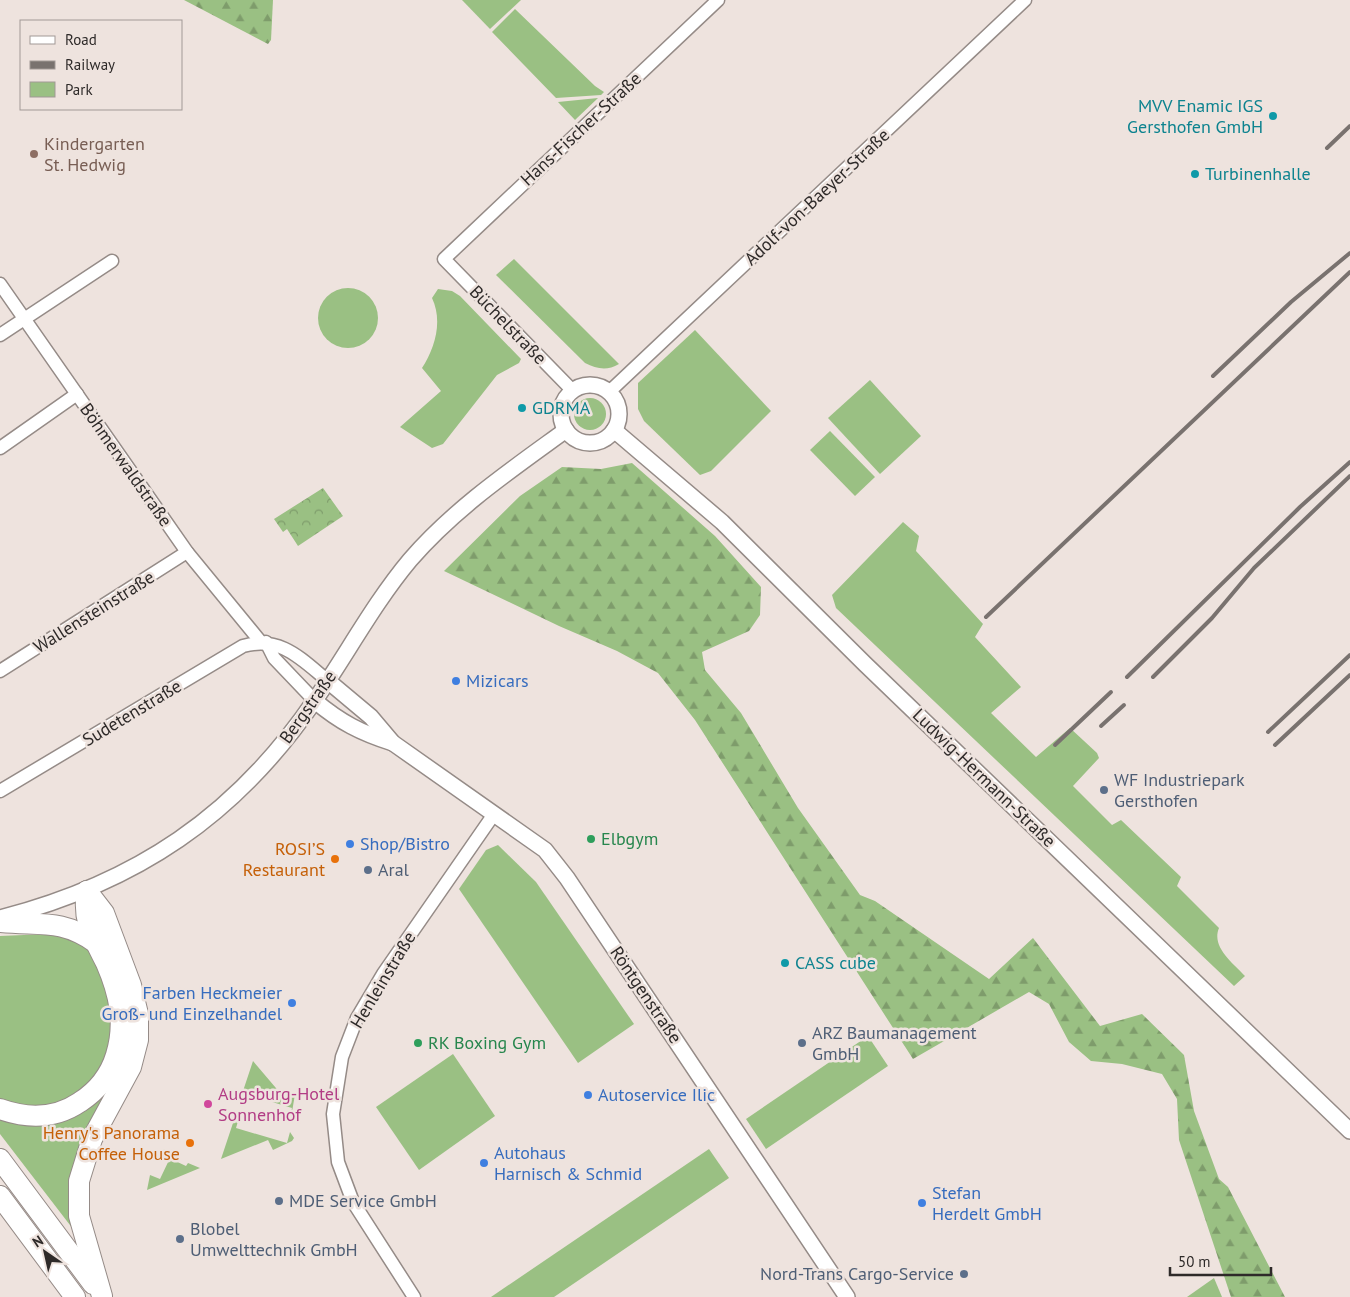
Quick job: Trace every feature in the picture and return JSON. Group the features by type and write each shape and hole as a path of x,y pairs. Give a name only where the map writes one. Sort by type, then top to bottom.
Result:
{"highway":[{"path":"0,1109 19,1115 37,1117 54,1114 72,1107 90,1095 105,1079 118,1047 121,1018 115,987 86,920 84,907 87,891"},
{"path":"87,891 104,913 131,985 138,1014 138,1040 131,1067 92,1139 79,1181 79,1216 102,1296"},
{"path":"0,920 55,924 74,930 96,943"},
{"path":"0,1159 102,1296"},
{"path":"0,1196 75,1297"}],"street":[{"name":"Hans-Fischer-Straße","path":"444,258 718,0"},
{"name":"Adolf-von-Baeyer-Straße","path":"609,392 1025,0"},
{"name":"Büchelstraße","path":"444,258 573,391"},
{"path":"0,335 112,261"},
{"name":"Böhmerwaldstraße","path":"0,284 187,552 263,642"},
{"path":"587,385 596,385 609,392 617,403 619,412 614,430 607,437 589,442 580,440 566,430 562,420 562,410 564,401 573,391 587,385"},
{"path":"0,448 76,394"},
{"name":"Bergstraße","path":"0,920 87,891 132,869 209,819 243,788 278,750 328,681 382,597 409,562 441,527 470,501 566,430"},
{"name":"Ludwig-Hermann-Straße","path":"614,430 722,522 872,670 1350,1130"},
{"name":"Wallensteinstraße","path":"0,671 187,552"},
{"path":"263,642 283,647 328,681"},
{"path":"263,642 274,658 315,700"},
{"name":"Sudetenstraße","path":"0,791 243,646 263,642"},
{"name":"Röntgenstraße","path":"328,681 370,717 393,743 544,850 567,878 847,1297"},
{"name":"Röntgenstraße","path":"315,700 336,718 362,734 393,743"},
{"name":"Henleinstraße","path":"414,1297 353,1202 338,1162 333,1114 342,1057 357,1018 383,974 494,814"}],"green space":[{"path":"184,0 273,0 271,40 268,44"},
{"path":"462,0 521,0 490,29"},
{"path":"515,9 595,86 604,92 601,95 556,98 492,32"},
{"path":"598,98 575,120 558,102"},
{"path":"514,259 619,364 610,368 602,368 585,363 496,275"},
{"path":"348,288 365,293 373,301 378,318 373,335 365,343 348,348 331,343 323,335 318,318 323,301 331,293"},
{"path":"438,289 452,291 460,296 521,359 519,363 497,375 443,444 432,448 400,427 441,391 422,368 431,352 436,334 437,316 432,298"},
{"path":"695,330 771,411 711,471 700,475 644,421 638,409 638,383"},
{"path":"870,380 921,436 880,474 828,418"},
{"path":"590,398 596,399 601,403 605,408 605,420 601,425 596,429 590,430 584,429 579,425 575,420 574,414 575,408 579,403 584,399"},
{"path":"830,431 875,477 855,496 810,450"},
{"path":"632,463 715,536 761,587 760,615 749,631 702,652 705,670 741,713 798,808 860,895 875,901 989,979 1033,938 1100,1026 1142,1014 1184,1055 1194,1111 1219,1179 1228,1187 1285,1297 1231,1297 1179,1140 1177,1099 1162,1074 1122,1064 1091,1061 1069,1042 1049,1004 1029,992 913,1059 695,720 658,673 617,651 559,626 444,571 520,496 562,467 601,469"},
{"path":"323,488 343,516 298,546 287,529 283,532 274,519"},
{"path":"903,522 919,536 916,551 983,624 975,637 1021,687 991,713 1036,757 1070,728 1097,753 1099,758 1073,786 1112,825 1121,820 1181,877 1177,886 1219,928 1218,942 1224,954 1245,976 1234,986 836,608 832,595"},
{"path":"498,845 536,882 634,1024 578,1063 459,889 486,850"},
{"path":"48,934 78,941 90,952 99,970 112,1006 114,1014 112,1037 106,1058 95,1075 81,1090 63,1100 44,1106 22,1105 0,1099 0,936"},
{"path":"133,1017 73,1229 0,1134 0,1117 80,1109"},
{"path":"868,1036 888,1066 766,1149 746,1119"},
{"path":"453,1054 495,1116 419,1170 376,1107"},
{"path":"253,1061 287,1101 295,1094 291,1118 289,1118 292,1108 246,1094 243,1105 239,1103"},
{"path":"235,1117 239,1118 236,1128 287,1143 290,1132 294,1138 292,1141 273,1150 268,1140 221,1159"},
{"path":"164,1149 173,1153 171,1159 186,1166 188,1163 200,1168 147,1190 150,1175 160,1179 170,1158 161,1153"},
{"path":"709,1149 729,1178 554,1297 491,1297"},
{"path":"1214,1278 1222,1297 1187,1297"}],"railway":[{"path":"1327,148 1350,126"},
{"path":"1213,376 1291,302 1350,253"},
{"path":"986,617 1350,272"},
{"path":"1127,677 1300,507 1350,462"},
{"path":"1153,677 1212,618 1254,568 1350,476"},
{"path":"1268,732 1350,655"},
{"path":"1275,745 1350,675"},
{"path":"1055,745 1111,692"},
{"path":"1101,726 1124,705"}],"place":[{"name":"MVV Enamic IGS Gersthofen GmbH","path":"1273,116"},
{"name":"Kindergarten St. Hedwig","path":"34,154"},
{"name":"Turbinenhalle","path":"1195,174"},
{"name":"GDRMA","path":"522,408"},
{"name":"Mizicars","path":"456,681"},
{"name":"WF Industriepark Gersthofen","path":"1104,790"},
{"name":"Elbgym","path":"591,839"},
{"name":"Shop/Bistro","path":"350,844"},
{"name":"ROSI’S Restaurant","path":"335,859"},
{"name":"Aral","path":"368,870"},
{"name":"CASS cube","path":"785,963"},
{"name":"Farben Heckmeier Groß- und Einzelhandel","path":"292,1003"},
{"name":"RK Boxing Gym","path":"418,1043"},
{"name":"ARZ Baumanagement GmbH","path":"802,1043"},
{"name":"Autoservice Ilic","path":"588,1095"},
{"name":"Augsburg-Hotel Sonnenhof","path":"208,1104"},
{"name":"Henry's Panorama Coffee House","path":"190,1143"},
{"name":"Autohaus Harnisch & Schmid","path":"484,1163"},
{"name":"MDE Service GmbH","path":"279,1201"},
{"name":"Stefan Herdelt GmbH","path":"922,1203"},
{"name":"Blobel Umwelttechnik GmbH","path":"180,1239"},
{"name":"Nord-Trans Cargo-Service","path":"964,1274"}]}
